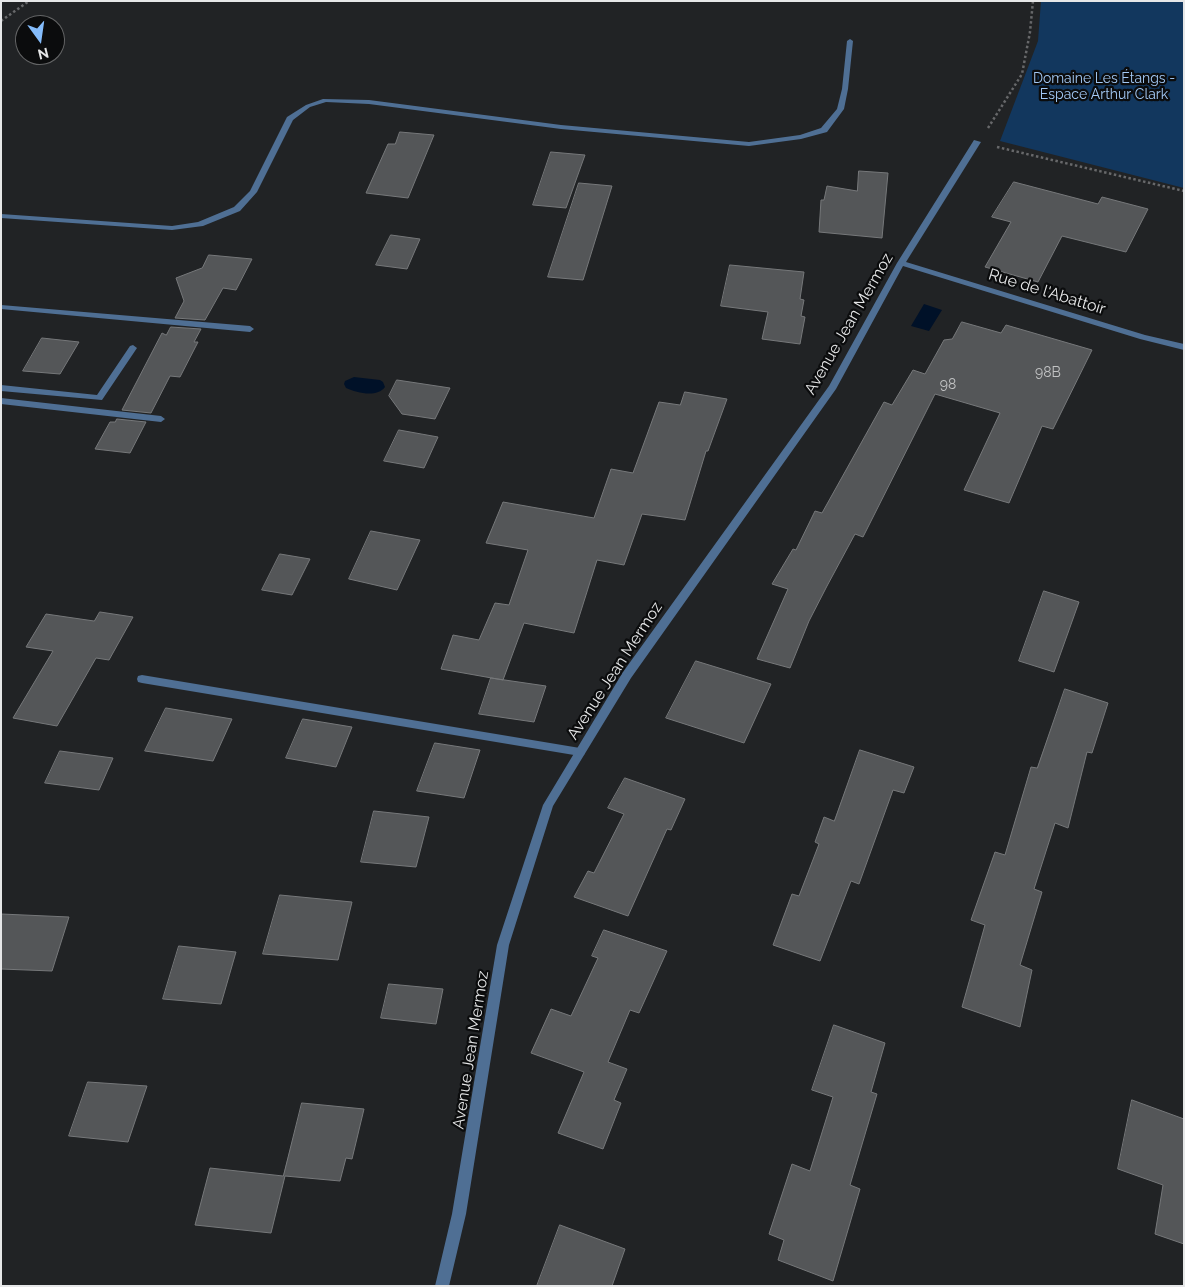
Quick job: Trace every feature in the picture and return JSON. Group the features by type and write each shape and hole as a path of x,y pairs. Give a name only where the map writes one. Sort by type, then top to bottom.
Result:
{"street":[{"path":"1,216 172,228 200,224 237,209 253,192 290,119 308,106 325,100 369,102 560,128 749,144 801,137 824,130 840,109 845,89 850,41"},
{"name":"Avenue Jean Mermoz","path":"442,1286 459,1214 503,946 548,805 627,675 833,387 901,263 977,142"},
{"name":"Rue de l'Abattoir","path":"901,263 1143,337 1184,347"},
{"path":"1,307 250,329"},
{"path":"1,388 99,398 133,348"},
{"path":"1,401 161,419"},
{"path":"142,679 580,752"}],"path":[{"path":"1,21 29,1"},
{"path":"1033,1 1030,32 1022,74 992,124 977,142 1184,191"}],"green space":[{"name":"Domaine Les Étangs - Espace Arthur Clark","path":"1041,1 1184,1 1184,188 1000,141 1038,41"}],"shaded area":[{"path":"924,304 942,310 929,331 911,326"},
{"path":"354,377 380,380 385,387 372,393 356,392 346,388 344,384 345,381"}],"building":[{"path":"400,132 434,135 408,198 366,193 388,144 395,144"},
{"path":"551,152 585,155 566,208 533,205"},
{"path":"859,171 888,173 882,238 819,232 821,200 824,200 827,186 857,191"},
{"path":"1014,182 1098,204 1102,197 1148,209 1126,252 1062,236 1038,282 985,267 1011,222 992,217"},
{"path":"579,183 612,186 583,280 548,277"},
{"path":"391,235 420,239 407,269 376,265"},
{"path":"209,255 252,259 236,290 223,288 205,320 175,318 184,301 176,278 202,268"},
{"path":"730,265 804,272 800,299 804,300 801,316 805,317 800,344 762,339 768,312 721,306"},
{"path":"962,322 1001,333 1006,325 1092,350 1053,429 1042,426 1009,503 964,490 1000,413 935,394 863,537 855,534 827,586 809,621 790,668 757,659 788,589 772,584 793,549 796,550 815,511 822,513 884,402 892,405 913,370 925,374 944,340 952,339"},
{"path":"171,327 201,329 194,342 198,342 180,377 170,376 151,413 122,410 162,333 166,335"},
{"path":"42,338 79,342 60,374 23,371"},
{"path":"397,380 450,388 435,419 402,414 389,396"},
{"path":"685,392 727,399 708,451 706,451 685,520 642,514 624,565 597,560 574,633 524,623 503,680 441,669 453,635 479,640 495,603 509,605 528,550 486,543 503,502 594,518 611,469 633,473 659,402 680,405"},
{"path":"117,419 146,422 130,453 95,449 110,422 115,422"},
{"path":"399,430 438,437 424,468 384,461"},
{"path":"371,531 420,540 397,590 349,579"},
{"path":"280,554 310,559 292,595 262,590"},
{"path":"1044,591 1079,602 1054,672 1019,661"},
{"path":"100,612 133,617 109,660 96,658 57,726 13,718 53,651 26,647 46,614 94,621"},
{"path":"696,661 771,684 744,743 666,718"},
{"path":"491,678 546,686 534,722 479,714"},
{"path":"1065,689 1108,703 1092,753 1087,752 1068,828 1055,823 1034,889 1042,892 1020,965 1032,970 1020,1027 962,1007 985,925 971,920 995,852 1005,855 1031,767 1037,768"},
{"path":"166,708 232,719 213,761 145,751"},
{"path":"303,719 352,727 336,767 286,758"},
{"path":"435,743 480,750 464,798 417,791"},
{"path":"860,750 914,767 904,793 893,790 859,884 851,881 820,961 773,945 792,894 799,896 819,844 815,842 824,817 834,821"},
{"path":"60,751 113,758 99,790 45,783"},
{"path":"625,778 685,799 671,830 667,829 628,916 574,897 588,871 594,873 624,814 608,808"},
{"path":"374,811 429,817 416,867 361,862"},
{"path":"280,895 352,902 338,960 263,954"},
{"path":"1,914 69,917 52,971 1,969"},
{"path":"604,930 667,951 639,1013 630,1010 608,1062 627,1069 614,1100 621,1103 603,1149 558,1133 584,1072 531,1053 551,1009 571,1016 598,958 592,956"},
{"path":"179,946 236,952 221,1004 163,999"},
{"path":"389,984 443,989 436,1024 381,1018"},
{"path":"834,1025 885,1043 871,1092 877,1094 850,1185 860,1189 833,1281 778,1260 784,1240 769,1234 792,1164 810,1171 833,1097 812,1090"},
{"path":"88,1082 147,1086 128,1142 69,1136"},
{"path":"1132,1100 1184,1119 1184,1244 1155,1234 1163,1185 1118,1169"},
{"path":"302,1103 364,1109 352,1159 346,1158 340,1181 285,1176 271,1233 195,1225 210,1168 283,1176"},
{"path":"560,1225 625,1249 612,1286 537,1286"}]}
